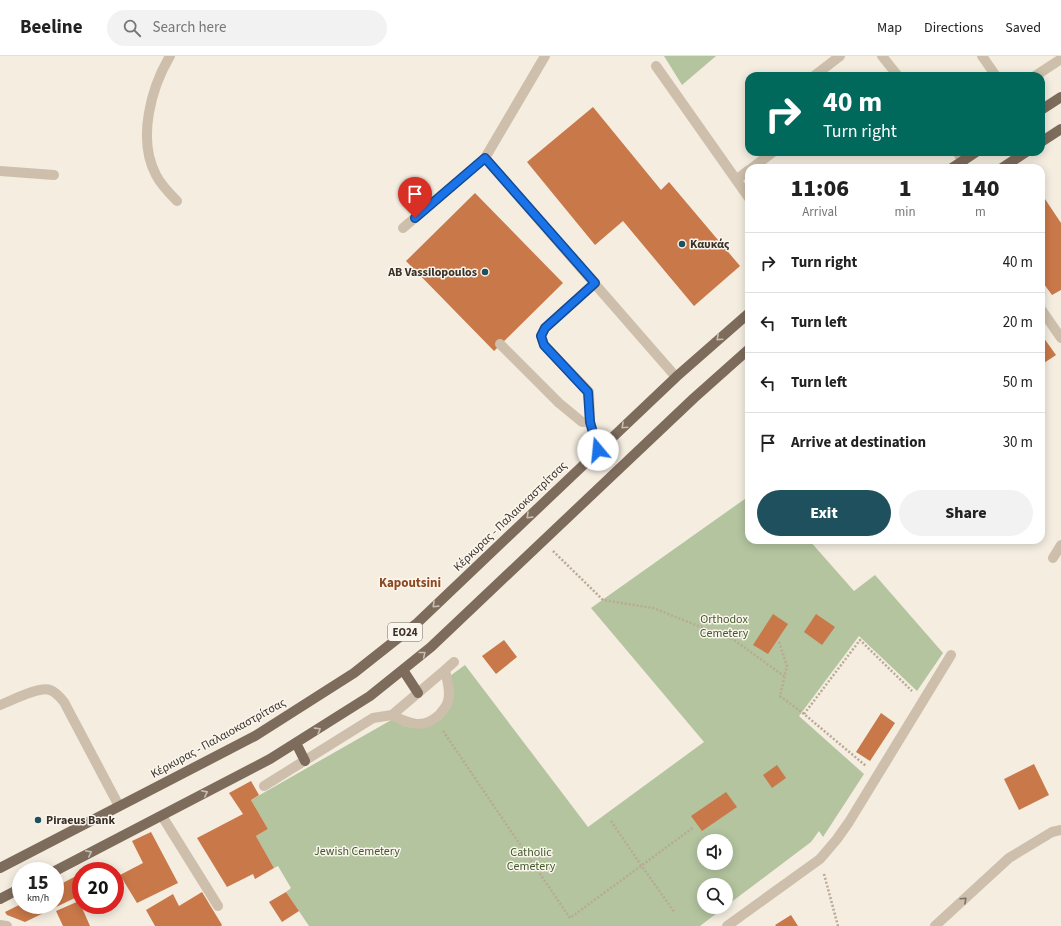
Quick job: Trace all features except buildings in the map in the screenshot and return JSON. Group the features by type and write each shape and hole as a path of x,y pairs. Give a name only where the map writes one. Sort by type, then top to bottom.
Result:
{"main road":[{"path":"1045,107 1061,97"},
{"path":"1045,139 1061,129"},
{"path":"958,164 970,156"},
{"path":"1008,164 1020,156"},
{"name":"Κέρκυρας - Παλαιοκαστρίτσας","path":"0,868 255,736 354,673 416,624 676,377 745,317"},
{"name":"ΕΟ24","path":"64,866 270,759 370,696 431,647 694,398 745,353"},
{"path":"404,670 418,693"},
{"path":"296,743 304,761"},
{"path":"0,899 12,893"}],"street":[{"path":"170,56 156,82 147,127 149,154 155,173 163,186 177,202"},
{"path":"403,228 485,158 545,56"},
{"path":"819,72 840,56"},
{"path":"882,56 895,72"},
{"path":"982,56 993,72"},
{"path":"1041,72 1061,59"},
{"path":"656,66 745,192"},
{"path":"757,164 768,156"},
{"path":"960,156 963,160"},
{"path":"485,158 676,377"},
{"path":"0,171 54,175"},
{"path":"736,180 745,173"},
{"path":"595,283 545,328 541,336 544,345 588,392 590,422 598,450"},
{"path":"1045,315 1061,338"},
{"path":"500,344 559,403 582,422 590,422"},
{"path":"1053,558 1061,545"},
{"path":"727,926 820,859 838,839 951,655"},
{"path":"264,786 373,718 392,715 454,662"},
{"path":"392,715 406,722 416,724 426,724 435,718 445,709 448,701 449,693 445,670"},
{"path":"0,705 38,690 49,689 55,692 64,702 119,806"},
{"path":"162,816 218,906"},
{"path":"935,926 1010,858 1052,832 1061,830"},
{"path":"0,925 7,926"}],"path":[{"path":"551,549 603,600 653,608 734,640 784,676"},
{"path":"804,714 860,640 913,691"},
{"path":"779,642 787,666 780,696 877,775"},
{"path":"435,718 570,918 640,865 694,827"},
{"path":"611,821 640,865 675,913"},
{"path":"820,859 838,926"}],"green space":[{"path":"664,56 716,56 682,85"},
{"path":"745,499 745,544 813,544 854,591 875,575 943,653 917,691 859,636 799,716 864,774 823,837 819,831 811,842 733,901 733,878 697,878 697,914 716,914 700,926 309,926 286,892 291,888 278,866 274,868 256,836 268,829 251,800 393,719 404,726 415,728 441,718 450,676 465,665 588,827 704,742 591,608"}],"place":[{"name":"Καυκάς","path":"682,244"},
{"name":"AB Vassilopoulos","path":"485,272"},
{"name":"Piraeus Bank","path":"38,820"}],"district":[{"name":"Kapoutsini","path":"410,582"}],"route":[{"path":"415,218 485,158 595,283 545,328 541,336 544,345 588,392 590,422 598,450"}],"park label":[{"name":"Orthodox Cemetery","path":"724,626"},
{"name":"Jewish Cemetery","path":"357,851"},
{"name":"Catholic Cemetery","path":"531,859"}]}
